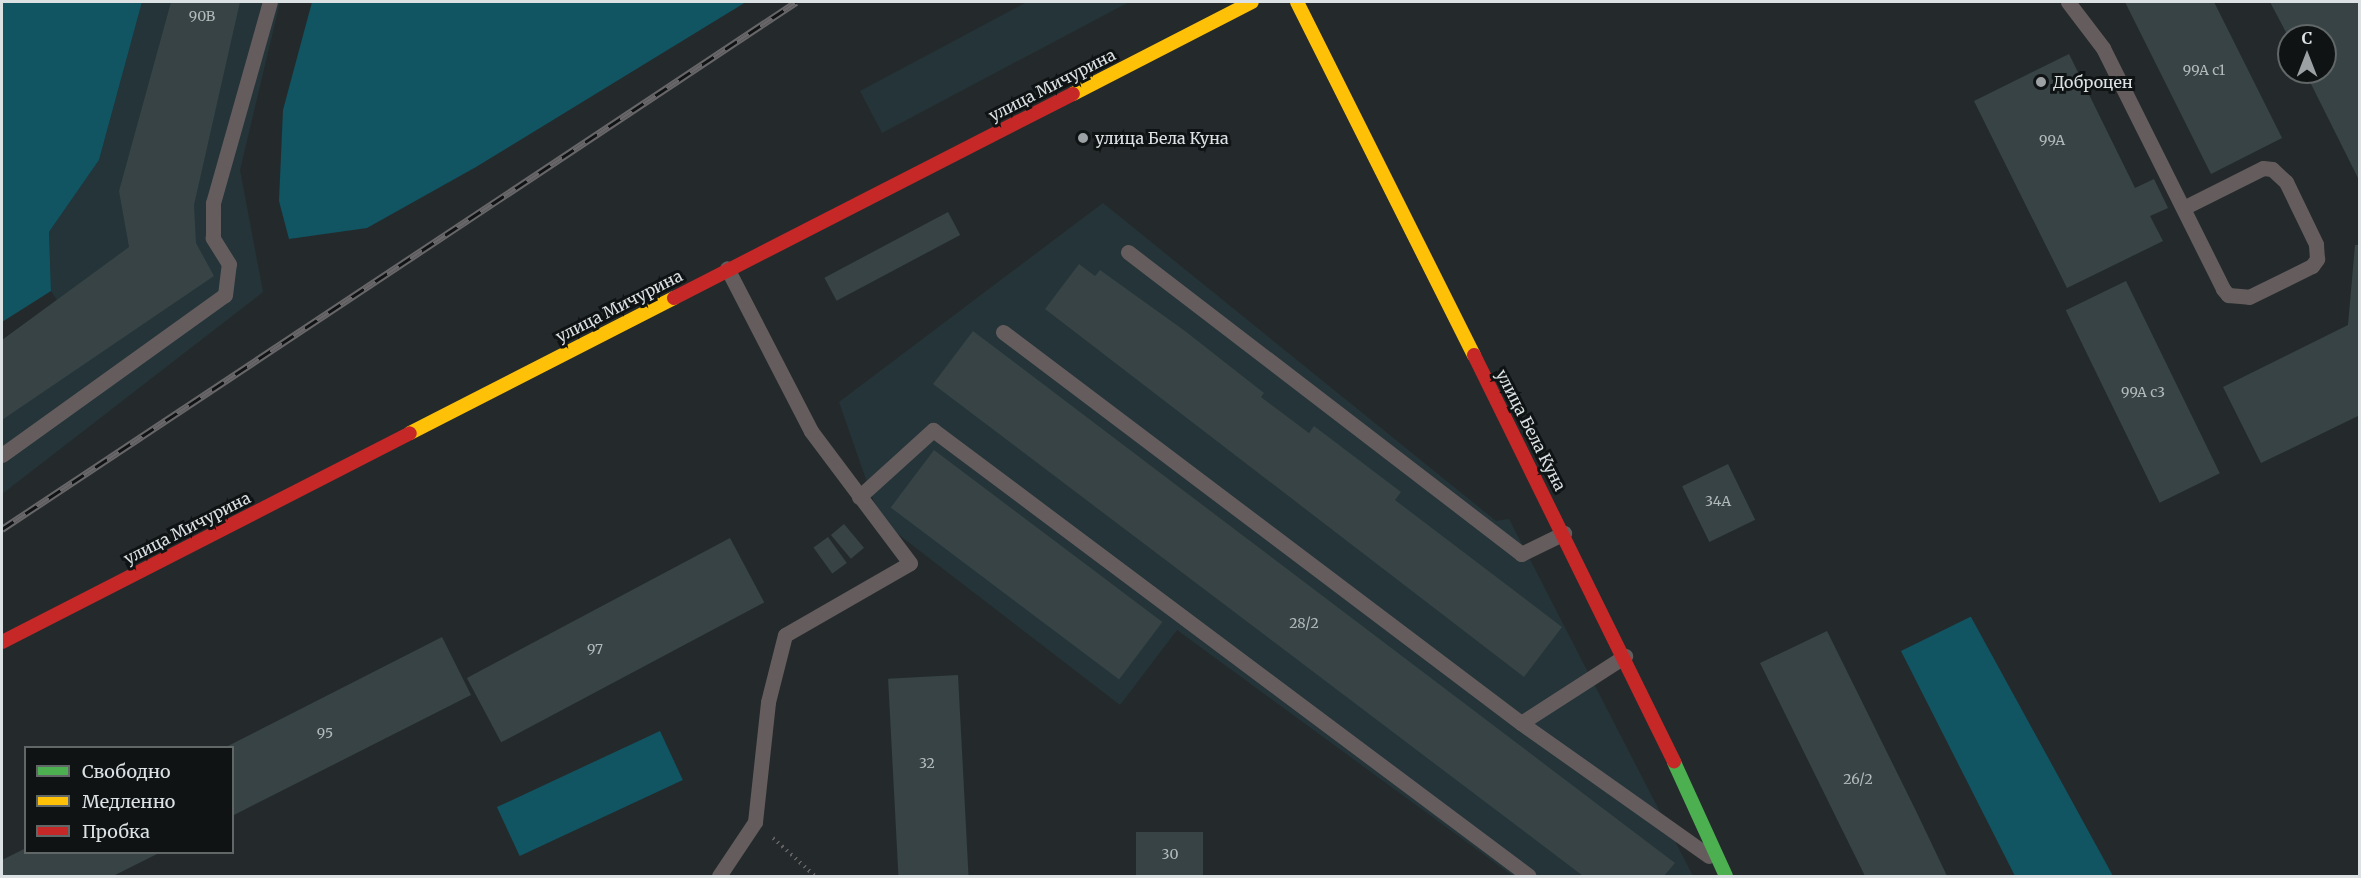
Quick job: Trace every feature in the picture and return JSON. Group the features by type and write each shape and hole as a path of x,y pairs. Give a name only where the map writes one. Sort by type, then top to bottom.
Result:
{"main road":[{"name":"улица Мичурина","path":"2,642 727,268 1252,2"},
{"name":"улица Бела Куна","path":"1297,2 1625,656 1723,870"}],"lane":[{"path":"2,455 225,295 229,264 213,238 213,202 270,2"},
{"path":"2068,2 2103,48 2223,289 2238,299 2312,266 2317,259 2316,244 2286,182 2272,169 2264,168 2183,208"},
{"path":"1128,252 1521,554 1564,533"},
{"path":"719,876 755,822 768,702 785,635 910,563 811,431 727,268"},
{"path":"1003,333 1521,723 1723,870"},
{"path":"859,497 933,430 1529,876"},
{"path":"1521,723 1625,656"},
{"path":"1708,876 1723,870"}],"path":[{"path":"755,822 815,876"}],"shaded area":[{"path":"2,2 142,2 99,160 49,232 51,291 2,322"},
{"path":"142,2 280,2 240,170 263,292 2,494 2,340 57,300 51,291 49,232 99,160"},
{"path":"312,2 746,2 476,167 367,228 289,239 279,201 283,110"},
{"path":"1027,2 1129,2 882,133 860,91"},
{"path":"1103,203 1496,521 1509,519 1693,876 1513,876 1177,630 1120,705 890,528 875,505 839,402"},
{"path":"1971,617 2113,876 2015,876 1901,651"},
{"path":"660,731 683,780 520,856 497,807"}],"building":[{"path":"171,2 240,2 194,205 196,243 214,276 2,420 2,340 129,247 119,191"},
{"path":"2125,2 2214,2 2282,138 2211,174"},
{"path":"2270,2 2360,2 2360,182 2311,84 2337,84 2337,24 2282,24"},
{"path":"2069,54 2135,188 2154,179 2168,208 2150,216 2163,241 2067,288 1974,101"},
{"path":"948,212 960,235 837,301 824,278"},
{"path":"2355,245 2360,245 2360,415 2261,463 2223,387 2348,325"},
{"path":"1079,264 1095,276 1100,270 1185,331 1264,393 1261,397 1309,433 1314,426 1401,492 1395,500 1562,627 1524,677 1045,309"},
{"path":"2126,281 2220,473 2160,503 2066,310"},
{"path":"973,331 1675,863 1664,876 1583,876 933,384"},
{"path":"934,450 1162,622 1119,680 891,508"},
{"path":"1728,464 1755,520 1709,542 1682,486"},
{"path":"844,524 864,548 851,559 831,535"},
{"path":"828,537 847,563 832,573 813,548"},
{"path":"730,538 764,602 501,742 467,678"},
{"path":"1827,631 1947,876 1865,876 1760,663"},
{"path":"442,637 471,695 234,815 234,746 228,746"},
{"path":"958,675 969,876 898,876 888,679"},
{"path":"1136,832 1203,832 1203,876 1136,876"},
{"path":"24,849 24,854 157,854 113,876 2,876 2,860"}],"railway":[{"path":"2,529 796,2"}],"traffic: fast":[{"path":"1674,762 1726,876"}],"traffic: slow":[{"path":"1073,94 1252,2"},
{"path":"1297,2 1474,355"},
{"path":"410,433 674,298"}],"traffic: jam":[{"path":"674,298 1073,94"},
{"path":"1474,355 1674,762"},
{"path":"2,642 410,433"}],"place":[{"name":"Доброцен","path":"2041,82"},
{"name":"улица Бела Куна","path":"1083,138"}]}
